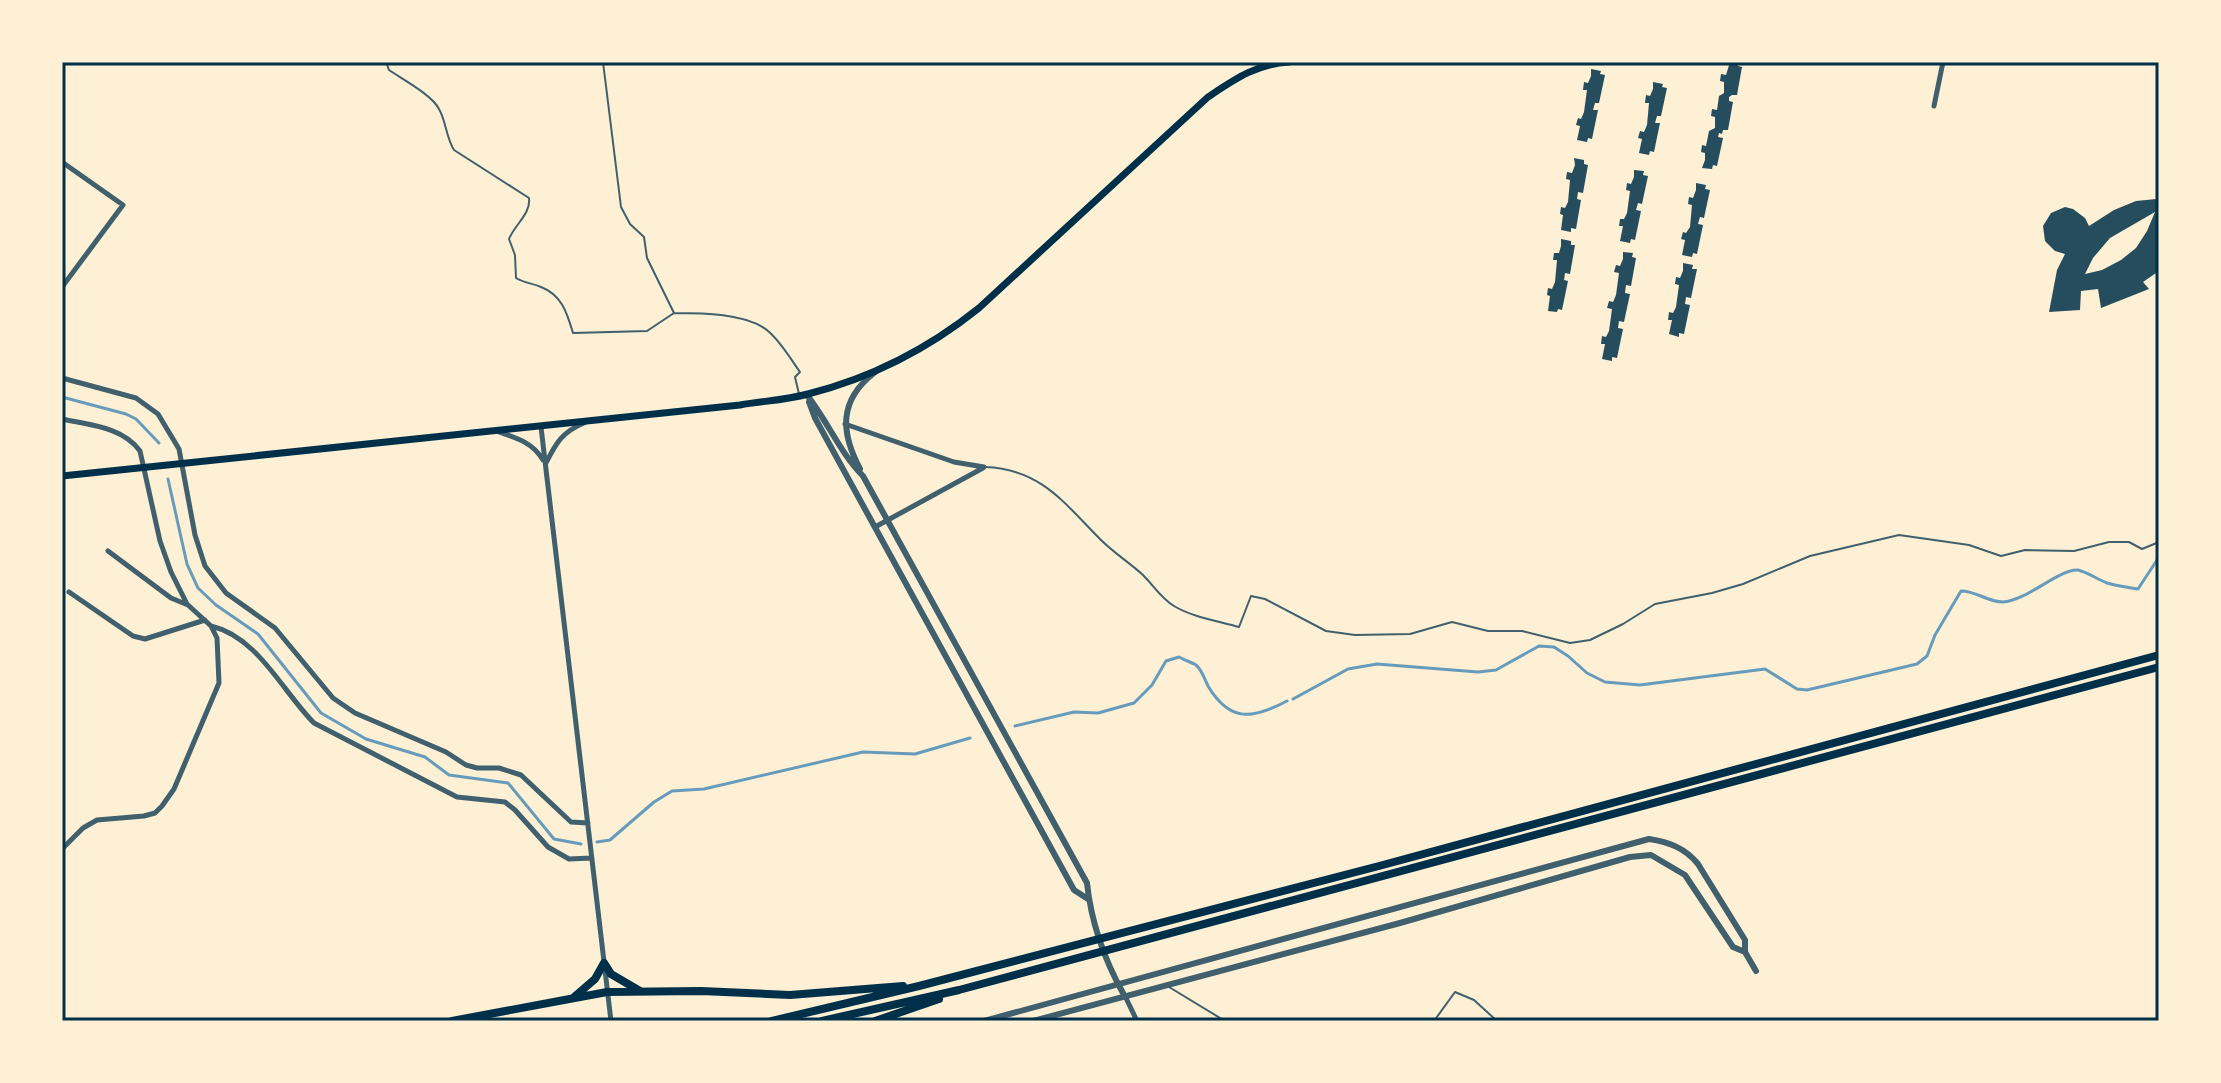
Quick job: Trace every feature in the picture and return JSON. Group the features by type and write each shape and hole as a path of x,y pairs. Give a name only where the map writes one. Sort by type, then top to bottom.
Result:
{"highway":[{"path":"772,1021 919,986 1624,801 2159,655"},
{"path":"822,1021 959,990 2159,667"},
{"path":"569,1000 595,979 604,963 611,974 643,992"},
{"path":"452,1021 607,992 790,995 880,986 919,986"},
{"path":"875,1021 959,990"}],"main road":[{"path":"1233,80 1249,62"},
{"path":"62,476 498,432 803,395 879,369 942,337 979,308 1208,97 1233,80 1269,63 1289,62"}],"street":[{"path":"1934,106 1943,62"},
{"path":"62,162 123,205 62,287"},
{"path":"879,369 867,378 852,398 845,424 849,448 1087,883 1088,899 1108,964 1137,1021"},
{"path":"62,378 136,398 149,406 167,427 179,449 195,535 205,566 226,593 275,628 333,698 355,713 446,752 466,765 499,768 521,775 571,822 588,823"},
{"path":"803,395 822,414 853,466 863,476"},
{"path":"803,395 1074,890 1088,899"},
{"path":"62,419 123,433 132,439 146,469 160,541 188,605"},
{"path":"546,464 556,441 567,430 585,422"},
{"path":"845,424 954,462 984,467"},
{"path":"541,427 611,1021"},
{"path":"498,432 519,438 531,446 546,464"},
{"path":"875,527 984,467"},
{"path":"62,849 83,828 97,820 155,813 174,789 219,683 217,638 211,626 188,605 171,598 108,551"},
{"path":"69,592 133,636 145,639 205,620"},
{"path":"211,626 243,642 314,723 457,797 505,802 548,847 569,859 592,858"},
{"path":"984,1021 1649,839 1668,841 1690,853 1745,940 1745,952 1756,971"},
{"path":"1033,1021 1400,923 1630,857 1651,855 1685,875 1733,947 1745,952"}],"lane":[{"path":"386,62 389,70 440,109 448,140 454,150 529,198 530,206 509,239 515,255 516,278 556,295 567,311 573,333 647,331 674,313 719,315 756,324 767,331 800,372 795,377 803,395"},
{"path":"603,62 621,207 630,224 644,237 647,258 674,313"},
{"path":"984,467 1008,468 1029,476 1049,490 1078,513 1101,540 1175,607 1239,627 1251,596 1265,599 1326,631 1355,635 1410,634 1452,622 1488,631 1522,631 1570,643 1590,640 1655,604 1712,593 1743,584 1810,556 1899,535 1969,545 2001,556 2025,550 2074,551 2109,542 2129,542 2142,549 2159,542"},
{"path":"1152,974 1178,995 1225,1021"},
{"path":"1434,1021 1455,992 1474,1000 1497,1021"}],"building":[{"path":"1730,62 1738,62 1738,66 1742,67 1737,95 1729,97 1729,101 1733,102 1728,130 1719,133 1718,137 1723,138 1717,166 1702,168 1705,153 1701,152 1702,145 1706,146 1709,131 1715,128 1712,109 1717,110 1719,96 1724,93 1721,74 1726,75"},
{"path":"1591,69 1605,75 1599,103 1595,103 1593,110 1598,110 1592,139 1588,138 1587,142 1577,140 1580,126 1576,125 1584,112 1587,90 1583,90 1584,82 1588,83"},
{"path":"1653,82 1667,88 1661,116 1657,116 1655,123 1660,123 1654,152 1650,151 1649,155 1639,153 1642,139 1638,138 1647,125 1649,103 1645,103 1646,95 1650,96"},
{"path":"1574,158 1584,160 1584,164 1588,165 1583,193 1578,192 1577,199 1581,200 1576,229 1571,228 1571,232 1561,230 1563,215 1560,214 1561,207 1565,208 1568,202 1570,180 1566,179 1567,172 1572,173"},
{"path":"1634,170 1644,171 1643,175 1648,176 1642,204 1638,203 1636,210 1641,211 1635,240 1631,239 1630,243 1620,241 1623,226 1619,226 1620,219 1624,219 1627,213 1630,191 1626,190 1627,183 1631,184"},
{"path":"1696,183 1706,185 1705,189 1710,190 1704,218 1700,217 1698,224 1703,225 1697,254 1693,253 1692,257 1682,255 1685,240 1681,239 1683,232 1686,233 1690,227 1692,205 1688,204 1689,197 1693,198"},
{"path":"2156,192 2159,192 2159,271 2143,282 2149,289 2101,308 2098,289 2081,291 2080,310 2049,312 2057,270 2065,254 2055,251 2045,241 2043,226 2051,213 2065,207 2073,209 2085,218 2089,226 2136,201 2156,199","holes":["2155,212 2136,248 2121,260 2102,270 2085,274 2093,258 2110,238"]},
{"path":"1561,239 1575,245 1570,274 1565,273 1564,280 1568,281 1562,310 1548,311 1548,288 1552,289 1555,282 1557,260 1553,260 1554,253 1559,253"},
{"path":"1623,252 1633,253 1632,257 1636,258 1631,286 1626,285 1625,293 1630,294 1624,322 1619,321 1618,328 1623,329 1617,358 1612,357 1612,361 1602,359 1605,344 1601,344 1602,336 1606,337 1609,331 1612,309 1607,308 1616,295 1619,273 1614,272 1616,265 1620,266"},
{"path":"1683,263 1697,269 1691,298 1686,297 1685,304 1690,305 1684,334 1679,333 1679,337 1669,334 1672,320 1668,320 1669,312 1673,313 1676,307 1679,285 1675,284 1676,277 1680,278"}],"waterway":[{"path":"62,397 126,414 136,419 159,443"},
{"path":"168,479 187,564 198,588 216,605 258,634 321,713 366,739 425,757 449,775 508,783 554,839 581,844"},
{"path":"1293,699 1348,669 1377,664 1478,672 1496,670 1539,646 1554,647 1587,673 1605,682 1640,685 1765,669 1797,689 1807,690 1917,664 1927,656 1935,635 1961,591 2003,602 2022,596 2062,574 2078,570 2107,583 2138,589 2159,557"},
{"path":"1015,726 1074,712 1098,713 1134,703 1152,685 1166,661 1179,657 1198,667 1216,698 1234,712 1253,714 1287,701"},
{"path":"597,842 610,840 654,802 672,791 704,789 863,752 915,754 970,738"}]}
